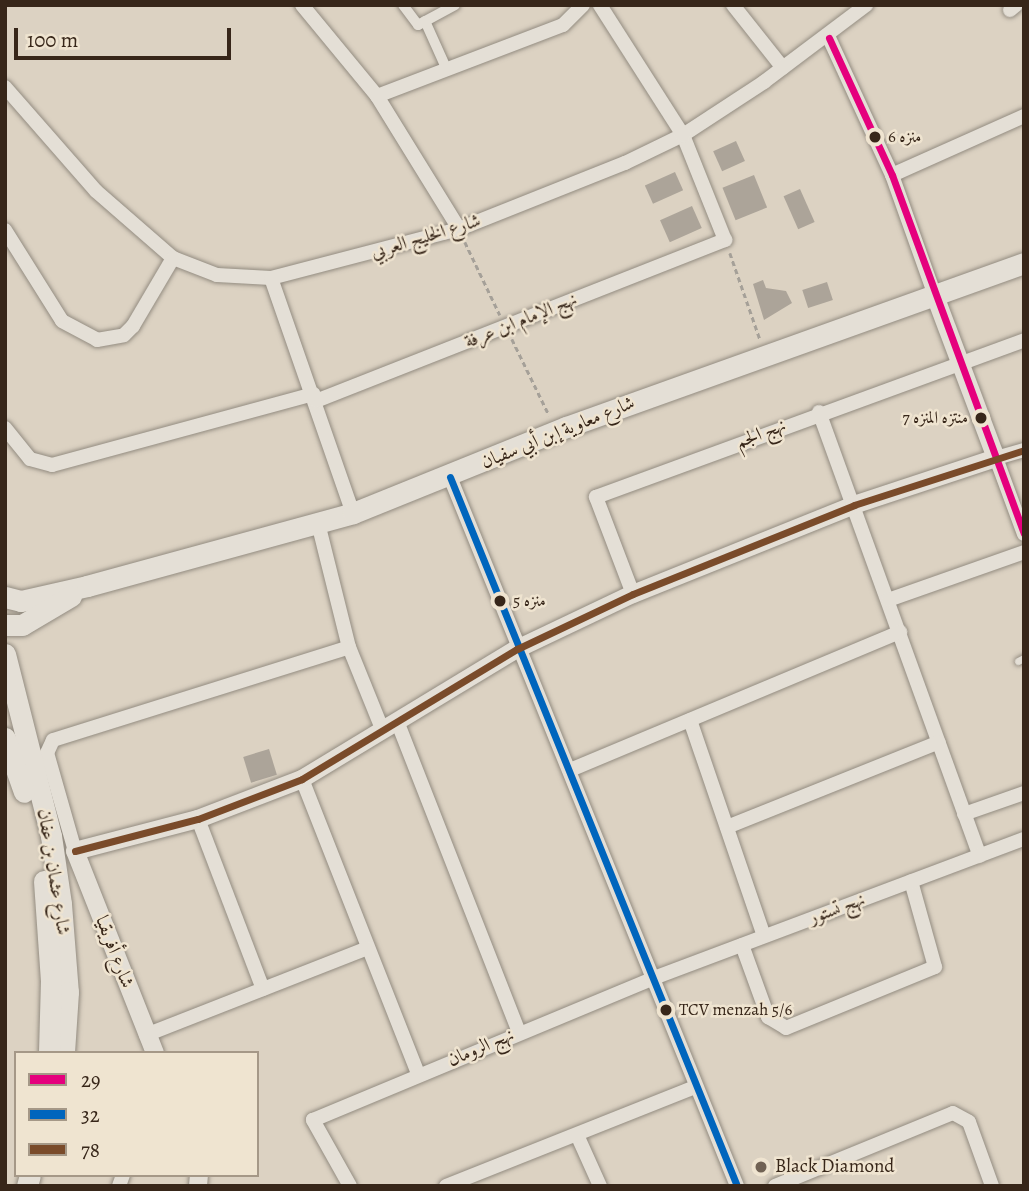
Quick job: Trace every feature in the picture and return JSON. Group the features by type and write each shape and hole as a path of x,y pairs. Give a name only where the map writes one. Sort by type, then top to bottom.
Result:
{"main road":[{"name":"شارع معاوية إبن أبي سفيان","path":"5,597 21,601 87,586 353,513 450,477 557,431 934,293 1024,263"},
{"name":"شارع معاوية إبن أبي سفيان","path":"5,625 22,625 87,586"},
{"name":"شارع عثمان بن عفان","path":"5,654 51,836 61,904 68,992 64,1051"},
{"name":"شارع عثمان بن عفان","path":"5,738 40,852 51,981 49,1051"}],"street":[{"path":"302,5 377,96 458,229"},
{"path":"403,5 414,24 455,5"},
{"path":"377,96 563,25 583,5"},
{"path":"600,5 683,135 725,240"},
{"path":"733,5 783,68"},
{"name":"شارع الخليج العربي","path":"5,87 96,191 173,258 217,275 271,278 458,229 683,135 829,38 866,5"},
{"path":"425,21 447,70"},
{"path":"829,38 892,175 957,364 1024,534"},
{"path":"892,175 1024,116"},
{"path":"5,230 62,321 97,340 124,335 133,326 173,258"},
{"name":"نهج الإمام ابن عرفة","path":"5,428 30,460 52,465 315,398 506,328 725,240"},
{"path":"271,278 353,513"},
{"name":"نهج الجم","path":"633,594 596,497 819,412 1024,340"},
{"path":"819,412 980,856"},
{"path":"349,647 53,740 47,753 75,851 198,819 302,779 517,649 633,594 854,505 1024,450"},
{"path":"450,477 517,649 570,771 651,979 737,1186"},
{"path":"318,523 349,647 390,726 519,1032"},
{"path":"888,600 1024,552"},
{"path":"570,771 900,632"},
{"path":"690,720 764,936"},
{"path":"727,827 939,742"},
{"path":"302,779 418,1074"},
{"path":"964,814 1024,793"},
{"path":"198,819 262,989"},
{"name":"نهج تستور","path":"651,979 1024,839"},
{"name":"شارع أفريقيا","path":"75,851 154,1051"},
{"path":"742,945 768,1017 786,1028 935,967 911,881"},
{"path":"146,1035 368,948"},
{"name":"نهج الرومان","path":"350,1186 313,1120 651,979"},
{"path":"446,1186 578,1137 695,1087"},
{"path":"775,1186 953,1113 969,1122 992,1186"},
{"path":"578,1137 600,1186"}],"path":[{"path":"458,229 557,431"},
{"path":"725,240 765,354"}],"building":[{"path":"736,141 745,161 722,171 713,151"},
{"path":"675,172 683,190 653,204 645,185"},
{"path":"754,175 767,207 736,220 722,188"},
{"path":"800,189 815,222 798,229 784,196"},
{"path":"692,206 702,228 670,242 660,220"},
{"path":"763,280 766,288 786,291 792,303 764,320 753,284"},
{"path":"827,282 833,300 808,308 802,290"},
{"path":"269,749 277,775 251,783 243,757"}],"transit line":[{"name":"29","path":"829,38 892,175 1024,534"},
{"name":"78","path":"75,851 198,819 302,779 517,649 633,594 854,505 1024,450"},
{"name":"32","path":"450,477 737,1186"}],"place":[{"name":"منزه 6","path":"875,137"},
{"name":"منتزه المنزه 7","path":"981,418"},
{"name":"منزه 5","path":"500,601"},
{"name":"TCV menzah 5/6","path":"666,1010"},
{"name":"Black Diamond","path":"761,1167"}]}
